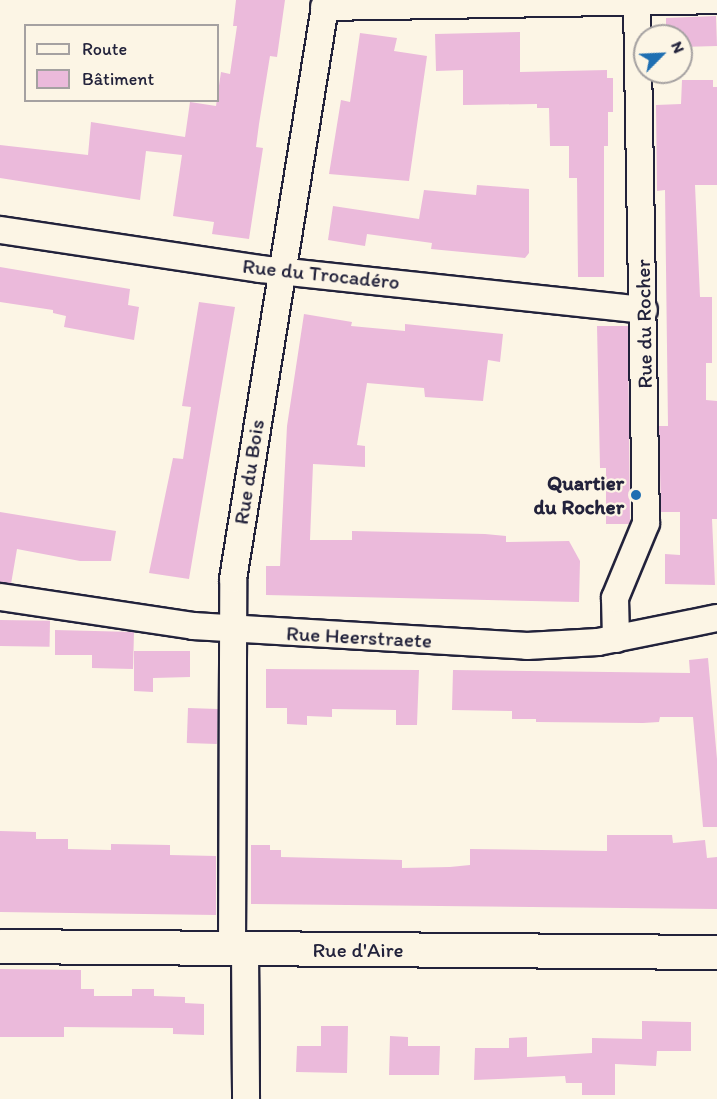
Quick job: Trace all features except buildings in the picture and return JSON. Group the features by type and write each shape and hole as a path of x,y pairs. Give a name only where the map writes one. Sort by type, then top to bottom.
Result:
{"main road":[{"name":"Rue d'Aire","path":"0,946 717,952"}],"street":[{"path":"325,4 717,0"},
{"name":"Rue du Rocher","path":"616,639 613,607 646,524 637,2"},
{"name":"Rue du Bois","path":"246,1099 239,949 233,629 235,566 325,4"},
{"name":"Rue du Trocadéro","path":"0,230 282,272 644,310"},
{"name":"Rue Heerstraete","path":"0,597 233,629 527,646 616,639 717,618"}],"place":[{"name":"Quartier du Rocher","path":"636,495"}]}
